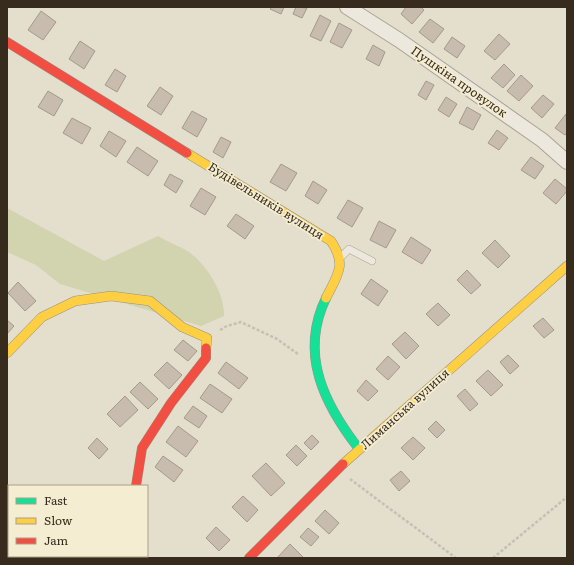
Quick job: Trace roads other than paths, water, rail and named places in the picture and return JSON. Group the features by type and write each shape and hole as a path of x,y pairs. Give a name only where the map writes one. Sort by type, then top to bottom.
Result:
{"street":[{"name":"Пушкіна провулок","path":"347,7 399,40 523,127 567,162"},
{"name":"Будівельників вулиця","path":"7,42 322,235 331,241 340,258"},
{"path":"340,258 339,269 319,314 314,339 316,368 332,409 347,435 359,449"},
{"name":"Лиманська вулиця","path":"250,558 359,449 567,266"},
{"path":"7,353 42,317 75,301 111,296 150,301 182,327 207,338 206,358 171,403 142,448 136,485"}],"lane":[{"path":"340,258 349,250 372,261"}]}
